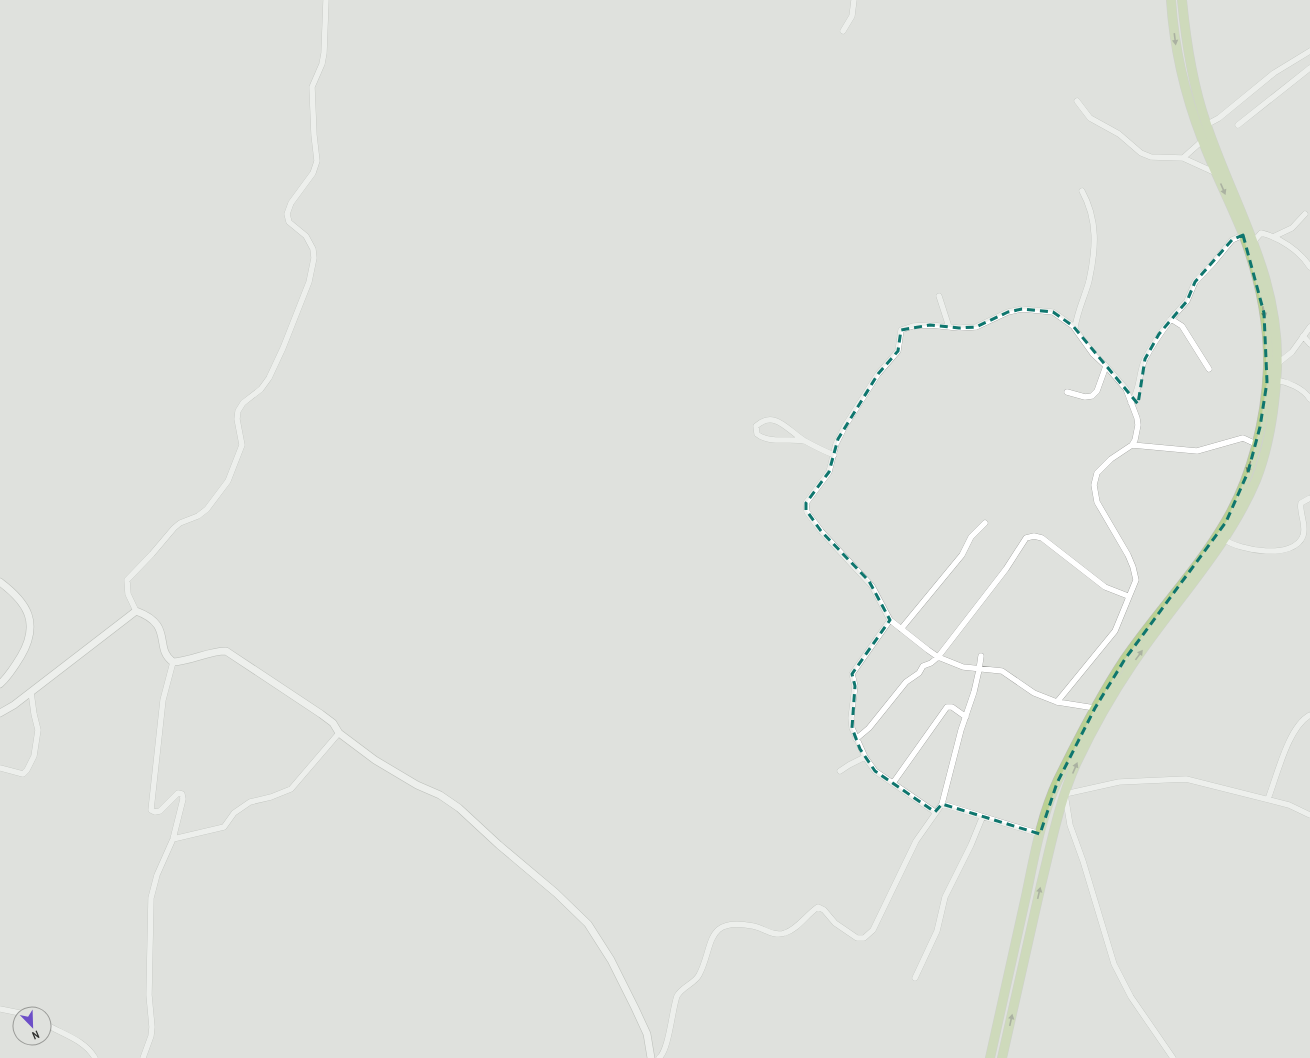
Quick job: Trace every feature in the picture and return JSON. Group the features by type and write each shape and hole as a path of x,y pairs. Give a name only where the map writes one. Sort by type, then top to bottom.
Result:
{"highway":[{"path":"990,1058 1040,834 1057,783 1095,708 1125,659 1226,522 1239,495 1256,444 1267,382 1267,338 1257,281 1243,235 1202,141 1187,94 1177,51 1170,0"},
{"path":"1002,1058 1052,842 1065,794 1076,766 1100,718 1132,664 1224,539 1244,506 1257,476 1270,429 1277,364 1274,313 1266,278 1254,241 1206,124 1194,82 1187,45 1182,0"}],"street":[{"path":"136,612 128,594 127,580 174,528 207,510 228,481 242,445 237,419 238,411 243,403 261,389 268,378 283,348 309,282 314,258 313,249 306,236 289,222 287,214 291,202 313,173 317,162 312,88 322,64 324,53 326,0"},
{"path":"843,31 852,16 854,0"},
{"path":"1206,124 1218,118 1274,74 1310,51"},
{"path":"1238,125 1310,68"},
{"path":"1077,101 1090,118 1119,134 1140,153 1151,156 1183,158 1216,173"},
{"path":"1183,158 1202,141"},
{"path":"1075,328 1088,282 1095,240 1093,215 1082,191"},
{"path":"1275,236 1292,228 1305,214"},
{"path":"1254,241 1261,233 1275,236 1310,267"},
{"path":"1131,403 1140,388 1145,360 1160,334 1187,301 1195,282 1232,240 1243,235"},
{"path":"939,296 949,327"},
{"path":"1057,702 1115,631 1127,604 1128,596 1136,580 1133,566 1097,502 1094,486 1097,473 1111,458 1132,446 1135,440 1138,425 1126,389 1106,366 1093,354 1075,328 1053,312 1022,310 1008,312 976,327 959,328 930,325 913,326 901,330 898,351 878,374 838,438 829,472 806,503 806,510 821,531 869,582 890,620 938,657 964,667 979,670 992,669 1002,671 1034,693 1057,702 1095,708"},
{"path":"1171,319 1182,326 1209,369"},
{"path":"1277,364 1292,352 1310,327"},
{"path":"1303,336 1310,344"},
{"path":"1067,392 1085,397 1092,396 1096,391 1106,366"},
{"path":"1276,380 1287,382 1302,390 1310,398"},
{"path":"804,441 764,439 757,434 756,426 763,420 771,420 783,424 804,441 834,455"},
{"path":"1132,446 1197,451 1243,438 1256,444"},
{"path":"1224,539 1234,546 1245,548 1285,551 1293,548 1300,543 1305,528 1300,507 1301,503 1310,498"},
{"path":"901,629 962,555 972,537 984,523"},
{"path":"856,739 869,728 906,682 919,674 924,666 931,663 938,657 1006,569 1026,538 1030,536 1042,538 1105,587 1128,596"},
{"path":"0,582 26,607 30,616 31,630 25,648 17,662 0,684"},
{"path":"0,713 31,692 127,617 136,612 149,616 156,622 163,639 165,654 173,662"},
{"path":"890,620 852,674 855,686 851,718 856,739 865,757 875,771 935,812"},
{"path":"173,662 184,661 208,653 226,651 321,714 333,723 339,733 381,763 417,786 440,794 459,808 499,845 556,892 588,924 611,960 636,1008 647,1034 651,1058"},
{"path":"659,1058 663,1055 666,1047 677,996 681,989 699,976 708,946 721,928 727,925 741,925 760,928 776,935 784,934 796,927 818,907 824,910 835,923 857,938 864,938 873,930 883,912 909,854 935,812 942,804 979,670 981,656"},
{"path":"142,1058 151,1036 152,1027 149,995 151,898 157,875 173,839 183,802 182,794 178,793 173,796 160,811 155,812 151,810 161,732 163,700 173,662"},
{"path":"0,768 22,774 27,770 34,756 38,730 31,692"},
{"path":"893,783 948,707 952,707 966,717"},
{"path":"1268,799 1288,745 1302,719 1310,715"},
{"path":"173,839 224,827 234,813 250,802 271,797 291,789 339,733"},
{"path":"840,771 848,764 865,757"},
{"path":"1172,1058 1131,997 1114,964 1080,850 1070,825 1065,794 1119,782 1186,779 1290,805 1310,815"},
{"path":"942,804 982,818 1040,834"},
{"path":"915,978 937,932 945,897 972,845 982,818"},
{"path":"0,1009 12,1011"},
{"path":"52,1028 79,1041 95,1058"}],"highlighted area":[{"path":"1243,235 1264,313 1267,382 1260,427 1248,472 1226,522 1125,659 1095,708 1057,783 1040,834 942,804 935,812 875,771 860,749 852,728 855,686 852,674 890,620 869,581 821,531 806,510 806,503 829,472 838,439 878,374 898,351 901,330 930,325 959,328 976,327 1008,312 1022,309 1053,312 1073,326 1138,404 1145,359 1159,334 1187,301 1195,282 1232,240"}]}
